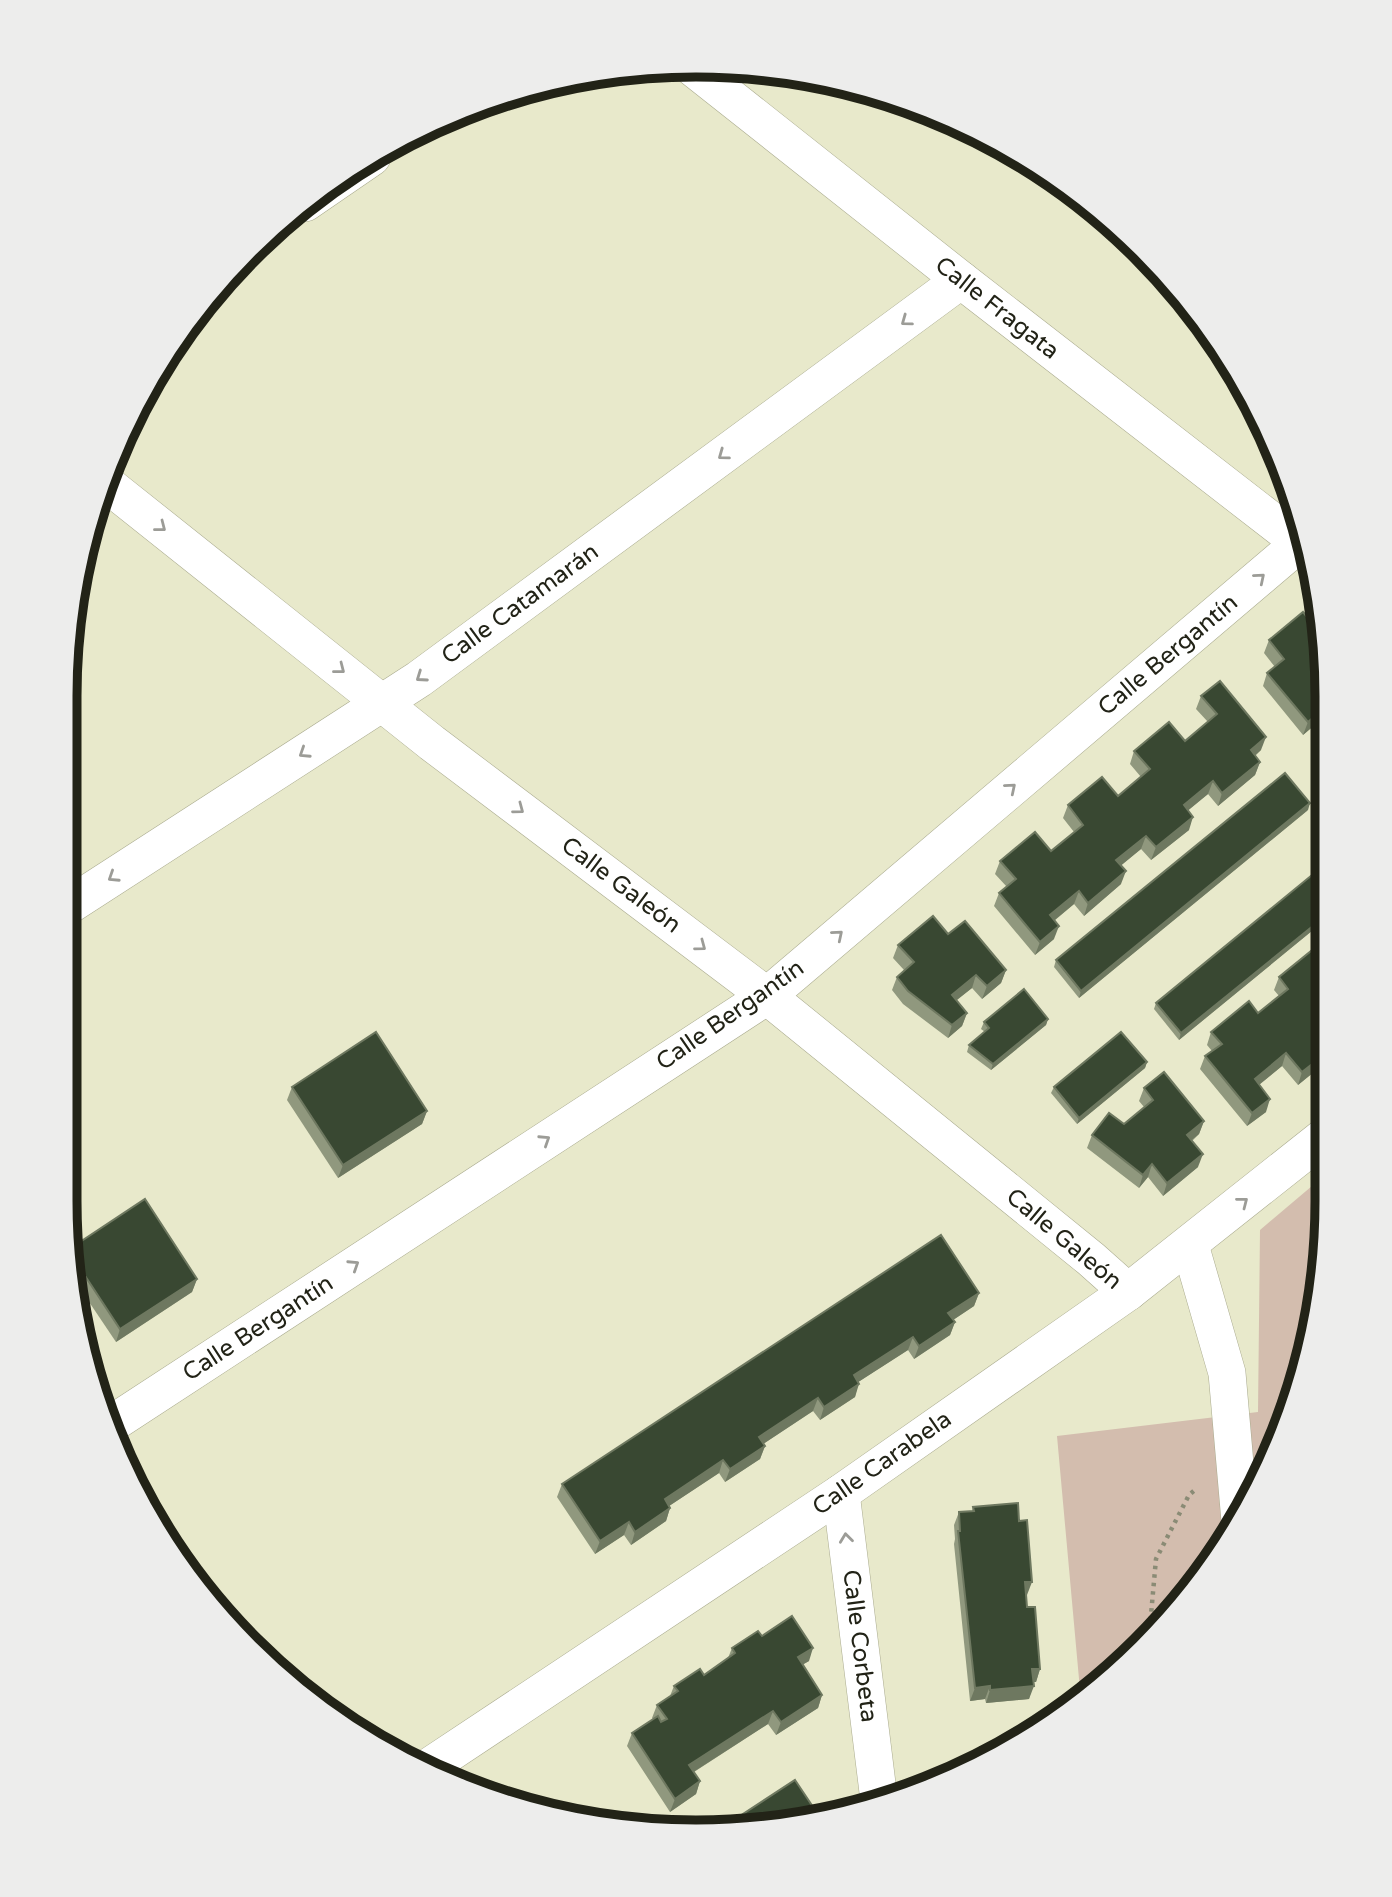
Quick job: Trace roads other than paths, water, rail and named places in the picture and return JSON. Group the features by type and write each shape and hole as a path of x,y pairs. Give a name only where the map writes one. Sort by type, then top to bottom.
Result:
{"street":[{"name":"Calle Fragata","path":"705,77 1295,539"},
{"name":"Calle Catamarán","path":"77,900 419,679 961,280"},
{"name":"Calle Galeón","path":"113,489 442,751 767,996 1128,1292"},
{"name":"Calle Bergantín","path":"117,1420 767,996 1297,549"},
{"name":"Calle Carabela","path":"436,1762 841,1493 1128,1292 1315,1144"},
{"path":"1190,1245 1227,1373 1238,1499"},
{"name":"Calle Corbeta","path":"841,1493 878,1792"}]}
